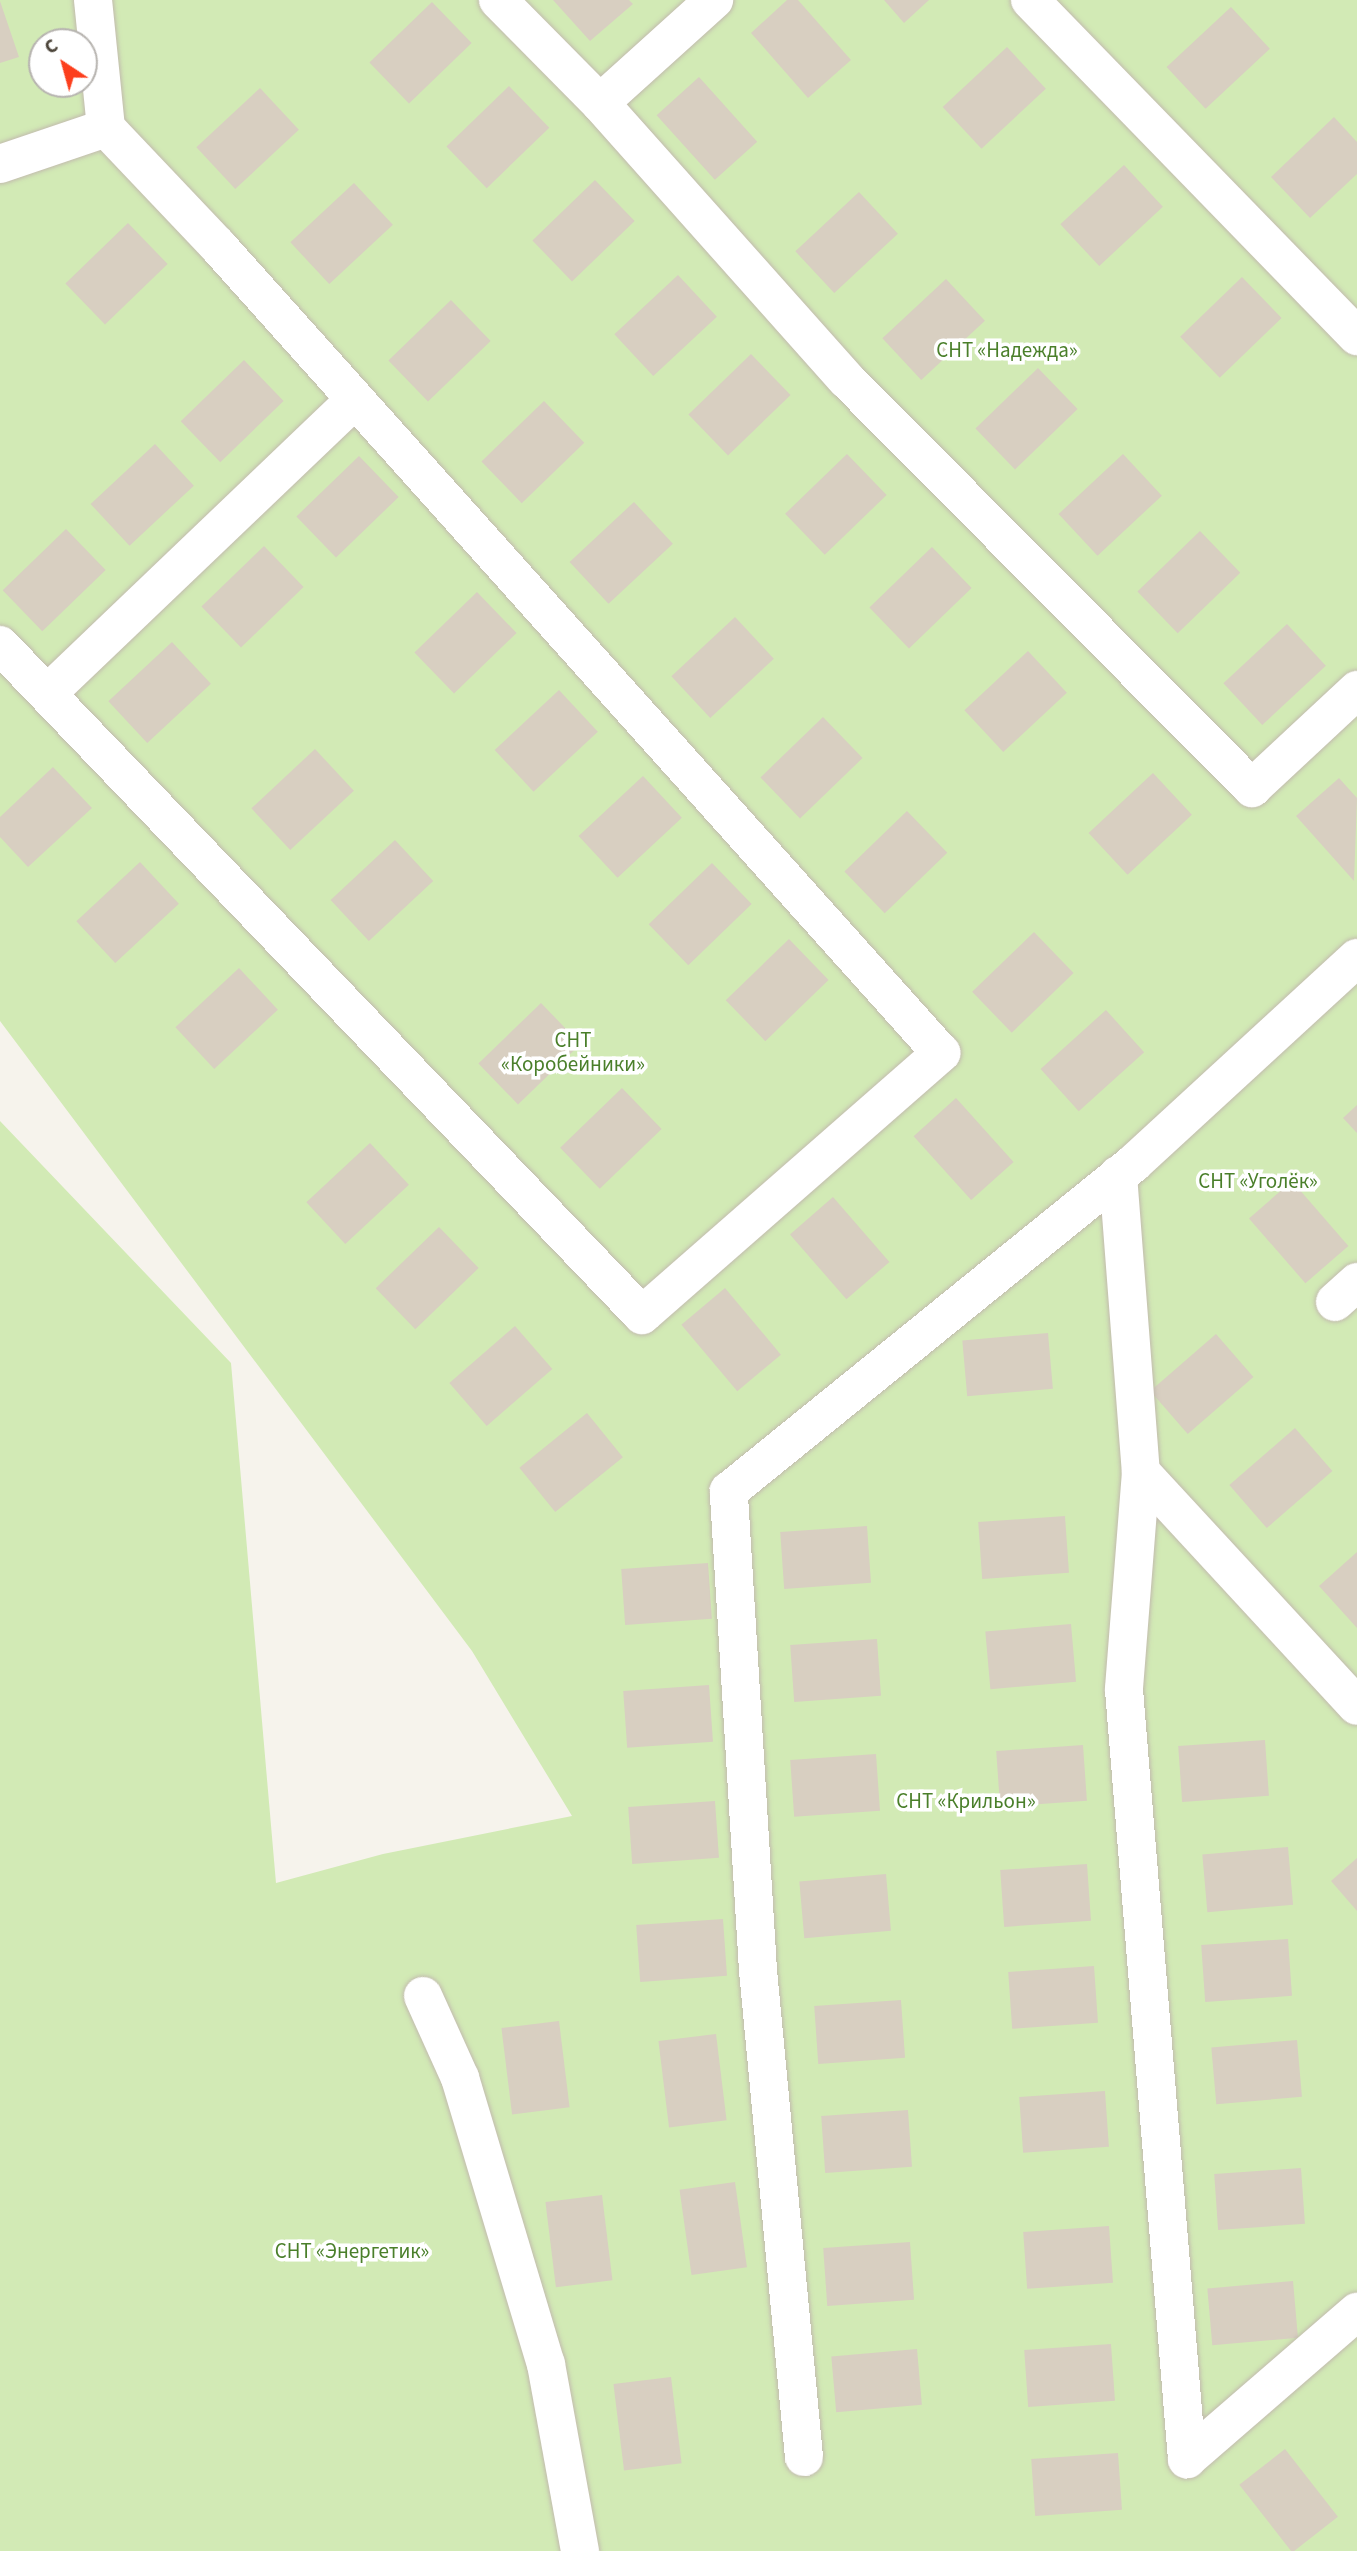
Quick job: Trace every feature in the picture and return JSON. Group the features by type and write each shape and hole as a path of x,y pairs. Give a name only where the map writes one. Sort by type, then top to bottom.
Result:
{"street":[{"path":"0,645 642,1315 941,1053 353,402 217,245 106,128 93,0"},
{"path":"498,0 600,103 847,380 1252,788 1357,690"},
{"path":"600,103 713,0"},
{"path":"1030,0 1357,337"},
{"path":"0,164 106,128"},
{"path":"48,693 353,402"},
{"path":"804,2457 758,1970 729,1491 1118,1175 1357,958"},
{"path":"1118,1175 1141,1472 1124,1690 1187,2459 1357,2312"},
{"path":"1141,1472 1357,1706"},
{"path":"423,1996 460,2078 546,2364 580,2551"}],"green space":[{"path":"0,0 1357,0 1357,2551 0,2551 0,1121 231,1363 276,1883 383,1854 572,1816 472,1651 0,1021"}],"building":[{"path":"553,0 629,0 633,4 590,41"},
{"path":"787,0 798,0 851,60 808,98 751,33"},
{"path":"884,0 929,0 904,23"},
{"path":"0,1 19,57 0,63"},
{"path":"432,2 472,43 409,103 369,62"},
{"path":"1231,7 1270,49 1206,109 1167,67"},
{"path":"1007,47 1046,89 982,149 943,107"},
{"path":"699,77 757,142 715,180 657,115"},
{"path":"509,86 549,128 487,188 446,146"},
{"path":"260,88 299,130 235,189 196,147"},
{"path":"1334,117 1357,142 1357,174 1310,218 1271,177"},
{"path":"1124,165 1163,207 1099,266 1060,224"},
{"path":"595,180 635,221 572,281 532,240"},
{"path":"354,183 393,225 329,284 290,242"},
{"path":"859,192 898,234 834,293 795,251"},
{"path":"128,223 168,264 105,324 65,283"},
{"path":"678,275 717,317 653,376 614,334"},
{"path":"1242,277 1282,318 1220,378 1180,337"},
{"path":"946,279 985,321 921,380 882,338"},
{"path":"451,300 491,341 428,401 388,360"},
{"path":"751,354 791,395 728,455 688,414"},
{"path":"244,360 284,401 220,462 181,421"},
{"path":"1038,368 1078,409 1015,469 975,428"},
{"path":"544,401 584,443 522,503 481,461"},
{"path":"155,444 194,486 130,546 91,504"},
{"path":"847,454 887,495 825,555 785,514"},
{"path":"1123,454 1162,496 1098,556 1059,514"},
{"path":"359,456 399,497 336,557 296,516"},
{"path":"634,502 673,544 609,604 570,562"},
{"path":"66,529 106,570 42,631 3,590"},
{"path":"1200,531 1240,573 1178,633 1137,591"},
{"path":"264,546 304,587 241,647 201,606"},
{"path":"932,547 972,588 909,648 869,607"},
{"path":"477,592 517,633 454,693 414,652"},
{"path":"735,617 774,659 710,718 671,676"},
{"path":"1287,624 1326,666 1262,725 1223,683"},
{"path":"172,642 211,684 147,743 108,701"},
{"path":"1028,651 1067,693 1003,752 964,710"},
{"path":"559,690 598,732 534,792 495,750"},
{"path":"823,717 863,758 800,818 760,777"},
{"path":"315,749 354,791 290,850 251,808"},
{"path":"53,767 92,808 28,867 0,837 0,817"},
{"path":"1153,773 1192,815 1128,875 1089,833"},
{"path":"643,776 682,818 618,878 579,836"},
{"path":"1339,778 1357,798 1354,881 1296,816"},
{"path":"907,811 947,853 885,913 844,871"},
{"path":"395,840 433,881 369,941 331,900"},
{"path":"140,862 179,904 115,963 76,921"},
{"path":"712,863 752,904 688,965 649,924"},
{"path":"1034,932 1074,973 1012,1033 972,992"},
{"path":"789,939 829,980 765,1041 726,1000"},
{"path":"239,968 278,1010 214,1069 175,1027"},
{"path":"541,1003 581,1044 518,1104 478,1063"},
{"path":"1106,1010 1144,1052 1079,1111 1041,1069"},
{"path":"622,1088 662,1129 600,1189 560,1148"},
{"path":"956,1098 1014,1162 971,1200 914,1136"},
{"path":"1357,1105 1357,1133 1343,1118"},
{"path":"370,1143 409,1185 345,1244 306,1202"},
{"path":"1292,1181 1348,1246 1305,1283 1249,1218"},
{"path":"833,1197 889,1262 846,1299 790,1234"},
{"path":"439,1227 479,1268 415,1329 376,1288"},
{"path":"725,1288 781,1355 737,1391 681,1325"},
{"path":"515,1326 552,1369 487,1426 449,1383"},
{"path":"1048,1333 1053,1389 967,1396 962,1340"},
{"path":"1216,1334 1253,1377 1188,1434 1150,1391"},
{"path":"587,1413 623,1457 555,1512 519,1468"},
{"path":"1295,1428 1332,1471 1267,1528 1229,1485"},
{"path":"1065,1516 1069,1573 982,1579 978,1522"},
{"path":"867,1526 871,1583 784,1589 780,1532"},
{"path":"1357,1552 1357,1628 1319,1586"},
{"path":"708,1563 712,1619 625,1625 621,1569"},
{"path":"1071,1624 1076,1682 990,1689 985,1631"},
{"path":"877,1639 881,1696 794,1702 790,1645"},
{"path":"709,1685 713,1742 627,1748 623,1691"},
{"path":"1265,1740 1269,1796 1182,1802 1178,1746"},
{"path":"1083,1745 1087,1801 1000,1807 996,1751"},
{"path":"876,1754 880,1811 794,1817 790,1760"},
{"path":"715,1801 719,1858 632,1864 628,1807"},
{"path":"1288,1847 1293,1905 1207,1912 1202,1854"},
{"path":"1357,1858 1357,1911 1331,1881"},
{"path":"1087,1864 1091,1921 1004,1927 1000,1870"},
{"path":"886,1874 891,1931 804,1938 799,1882"},
{"path":"723,1919 727,1976 640,1982 636,1925"},
{"path":"1288,1939 1292,1996 1205,2002 1201,1945"},
{"path":"1094,1966 1098,2023 1012,2029 1008,1972"},
{"path":"901,2000 905,2058 818,2064 814,2006"},
{"path":"559,2021 570,2107 512,2114 501,2028"},
{"path":"716,2034 727,2120 669,2127 658,2041"},
{"path":"1297,2040 1302,2097 1216,2104 1211,2047"},
{"path":"1105,2091 1109,2147 1023,2153 1019,2097"},
{"path":"908,2110 912,2167 825,2173 821,2116"},
{"path":"1301,2168 1305,2224 1218,2230 1214,2174"},
{"path":"735,2182 747,2267 692,2275 680,2190"},
{"path":"602,2195 612,2280 556,2287 545,2202"},
{"path":"1109,2226 1113,2283 1027,2289 1023,2232"},
{"path":"910,2242 914,2300 827,2306 823,2248"},
{"path":"1293,2281 1298,2338 1212,2345 1207,2288"},
{"path":"1111,2344 1115,2401 1028,2407 1024,2350"},
{"path":"917,2349 922,2405 836,2412 831,2356"},
{"path":"671,2377 682,2463 624,2470 613,2384"},
{"path":"1285,2449 1338,2517 1291,2551 1239,2485"},
{"path":"1118,2453 1122,2510 1035,2516 1031,2459"}],"park label":[{"name":"СНТ «Надежда»","path":"1007,350"},
{"name":"СНТ «Коробейники»","path":"573,1052"},
{"name":"СНТ «Уголёк»","path":"1258,1181"},
{"name":"СНТ «Крильон»","path":"966,1801"},
{"name":"СНТ «Энергетик»","path":"352,2251"}]}
